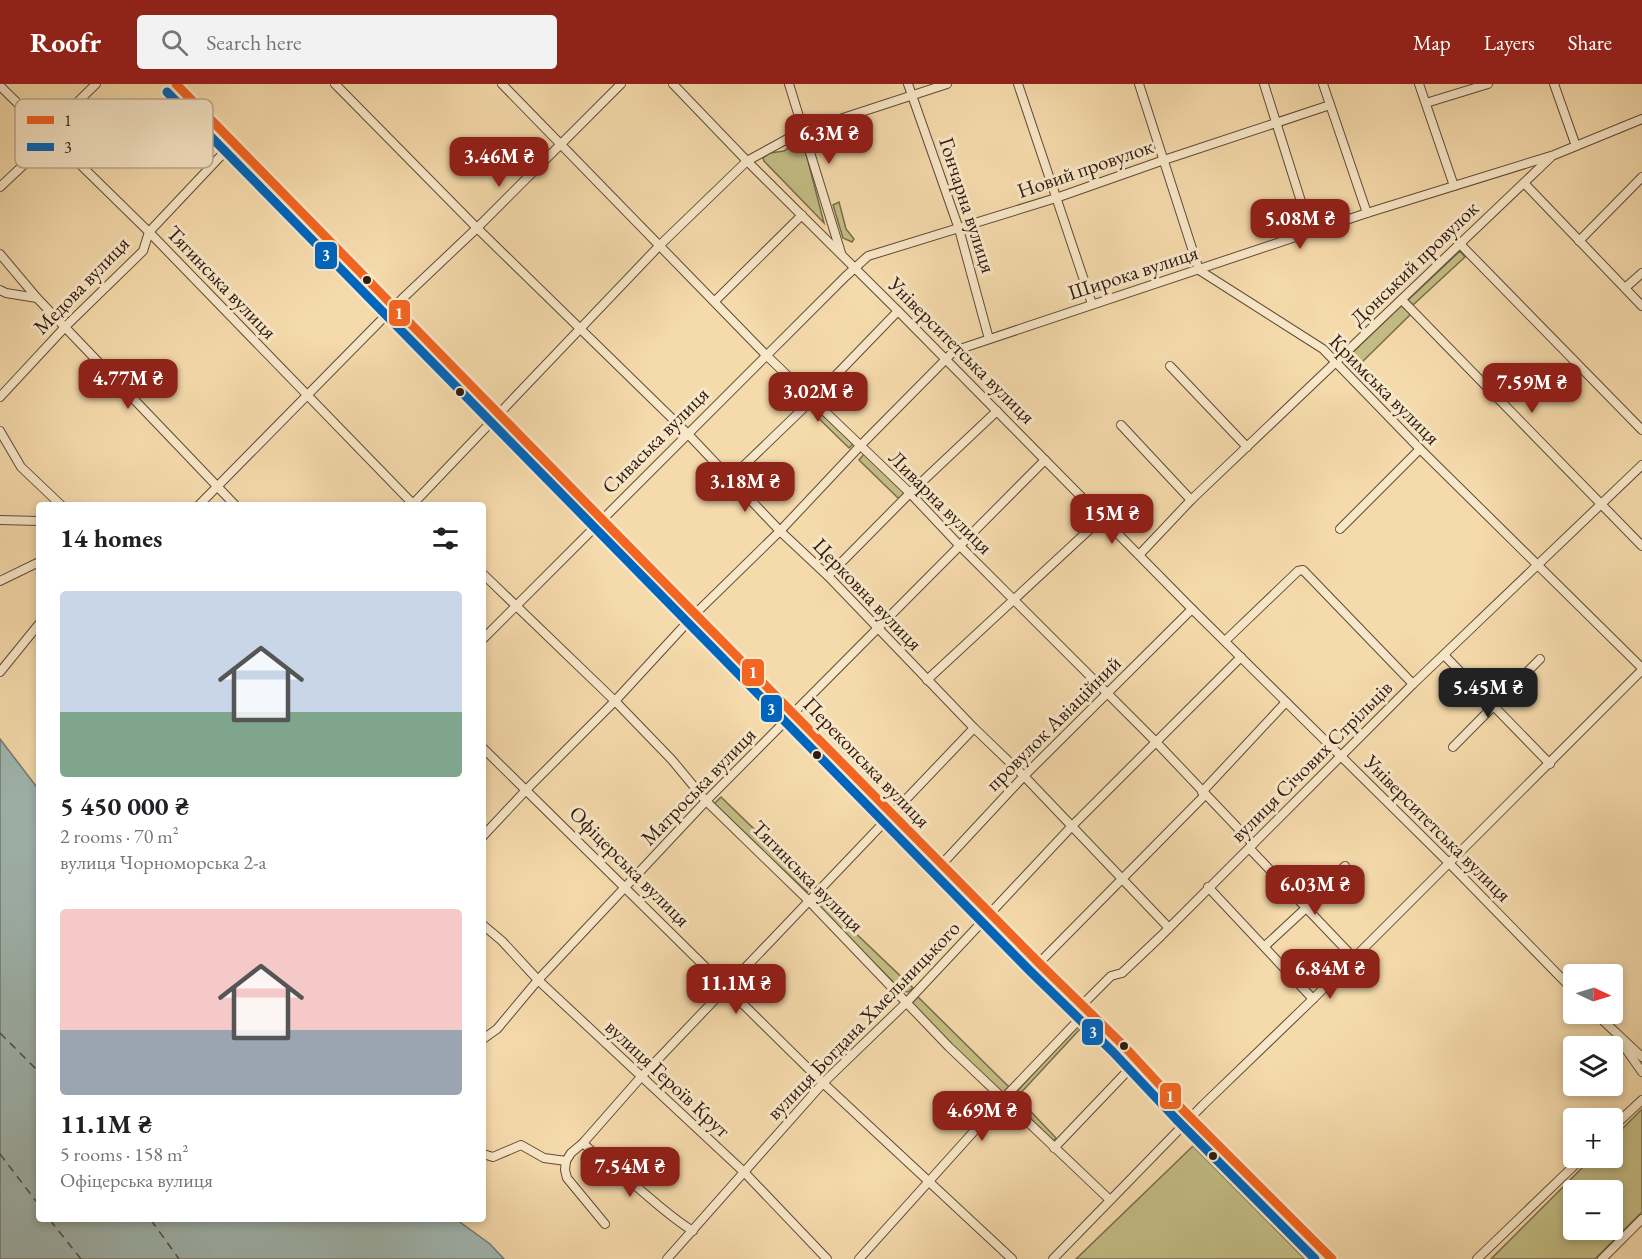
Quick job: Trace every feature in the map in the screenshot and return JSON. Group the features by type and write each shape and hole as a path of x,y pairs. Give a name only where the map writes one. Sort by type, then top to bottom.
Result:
{"main road":[{"name":"Перекопська вулиця","path":"176,84 190,99"},
{"name":"Перекопська вулиця","path":"213,122 393,308 1332,1259"}],"street":[{"path":"82,99 96,84"},
{"name":"Церковна вулиця","path":"335,84 477,228 687,433 780,531 828,576 974,728 1024,776 1169,928"},
{"name":"Ливарна вулиця","path":"502,84 766,355 910,493 1014,601 1155,741 1353,957"},
{"path":"201,502 393,308 477,228 621,84"},
{"name":"Університетська вулиця","path":"673,84 1192,609 1449,863 1563,980"},
{"path":"789,84 842,255"},
{"name":"Гончарна вулиця","path":"908,84 959,228 989,339"},
{"path":"416,502 660,245 747,161 805,130 947,84"},
{"path":"1018,84 1092,304"},
{"path":"1139,84 1199,270"},
{"path":"1264,84 1311,233"},
{"path":"1323,84 1367,213"},
{"path":"1419,84 1454,186"},
{"path":"1426,103 1488,84"},
{"path":"1554,84 1576,146"},
{"name":"Тягинська вулиця","path":"0,86 15,101"},
{"name":"Новий провулок","path":"855,267 868,256 1056,198 1330,105"},
{"name":"Широка вулиця","path":"486,833 615,701 696,613 780,531 860,446 956,350 1367,213 1554,155 1642,120"},
{"name":"Медова вулиця","path":"213,164 233,143"},
{"name":"Донський провулок","path":"1140,554 1191,500 1554,155"},
{"path":"0,187 18,168"},
{"name":"Тягинська вулиця","path":"82,168 149,232 410,502"},
{"name":"Медова вулиця","path":"0,397 66,326 143,250 149,232 209,168"},
{"path":"1579,241 1642,177"},
{"path":"1524,183 1642,306"},
{"path":"715,301 802,215"},
{"path":"1460,244 1642,430"},
{"path":"0,254 37,298 232,502"},
{"name":"Сиваська вулиця","path":"486,636 855,267"},
{"name":"Кримська вулиця","path":"1199,270 1323,349 1420,449 1642,669"},
{"path":"1625,288 1642,273"},
{"path":"0,290 37,298"},
{"path":"1402,300 1642,546"},
{"path":"730,479 812,400 898,311"},
{"path":"1170,366 1247,447"},
{"path":"828,576 996,411"},
{"path":"1121,425 1191,500"},
{"path":"0,431 21,467 58,502"},
{"path":"1340,529 1420,449"},
{"name":"Матроська вулиця","path":"486,1037 496,1029 538,980 706,801 1046,460"},
{"name":"вулиця Січових Стрільців","path":"859,1259 1085,1008 1111,976 1122,974 1413,684 1642,465"},
{"path":"927,680 1103,518"},
{"path":"0,520 36,521"},
{"path":"0,581 36,563"},
{"path":"1225,641 1298,571 1303,570 1413,684"},
{"name":"Тягинська вулиця","path":"486,577 615,701 672,760 706,801 809,901 950,1047 1110,1200"},
{"name":"провулок Авіаційний","path":"942,864 1024,776 1192,609"},
{"path":"0,672 36,628"},
{"path":"1444,655 1550,764"},
{"name":"вулиця Богдана Хмельницького","path":"667,1259 824,1083 907,1002 1155,741 1241,657"},
{"path":"1453,747 1540,659"},
{"path":"1053,1259 1191,1118 1550,764 1642,669"},
{"path":"1039,963 1204,793 1286,702"},
{"path":"605,1224 567,1178 566,1161 571,1153 584,1143 641,1077 974,728"},
{"name":"Офіцерська вулиця","path":"486,751 824,1083 1012,1259"},
{"path":"1265,946 1306,908 1345,866"},
{"path":"1208,887 1313,999"},
{"name":"вулиця Героїв Крут","path":"486,928 502,941 538,980 744,1172 827,1259"},
{"path":"1606,1024 1642,1057"},
{"path":"1613,1031 1642,1072"},
{"path":"1054,1148 1138,1060"},
{"path":"1623,1118 1642,1100"},
{"path":"584,1143 594,1155 637,1187 677,1222 693,1231"},
{"path":"486,1155 493,1157 521,1145 544,1158 566,1161"},
{"path":"1477,1259 1572,1168"},
{"path":"1602,1259 1642,1219"}],"shaded area":[{"path":"797,141 803,142 824,223 763,158 770,153 784,151"},
{"path":"839,202 846,229 854,239 852,242 843,238 833,205"},
{"path":"1460,251 1465,257 1413,305 1408,300"},
{"path":"1402,305 1411,314 1355,369 1348,362 1355,356 1352,353"},
{"path":"812,405 853,444 849,448 809,409"},
{"path":"864,454 905,493 899,499 859,460"},
{"path":"721,797 813,886 807,892 713,805"},
{"path":"822,897 823,902 913,988 908,992 902,991 822,910 818,900"},
{"path":"918,997 1009,1087 1003,1093 950,1045 912,1003"},
{"path":"1077,1026 1080,1029 1017,1097 1056,1138 1052,1143 1011,1103 1010,1099"},
{"path":"1642,1109 1642,1212 1623,1231 1623,1180 1570,1180 1582,1168 1623,1168 1623,1128"},
{"path":"1193,1146 1305,1259 1076,1259"},
{"path":"1563,1187 1563,1240 1614,1240 1595,1259 1491,1259"}],"water":[{"path":"0,739 36,786 36,1222 460,1222 490,1244 504,1259 0,1259"}],"ferry route":[{"path":"0,1033 36,1069"},
{"path":"0,1154 36,1201"},
{"path":"52,1222 81,1259"},
{"path":"152,1222 179,1259"}],"transit line":[{"name":"1","path":"176,84 191,99"},
{"name":"3","path":"167,92 174,99"},
{"name":"1","path":"213,122 1332,1259"},
{"name":"3","path":"213,139 1315,1259"}]}
